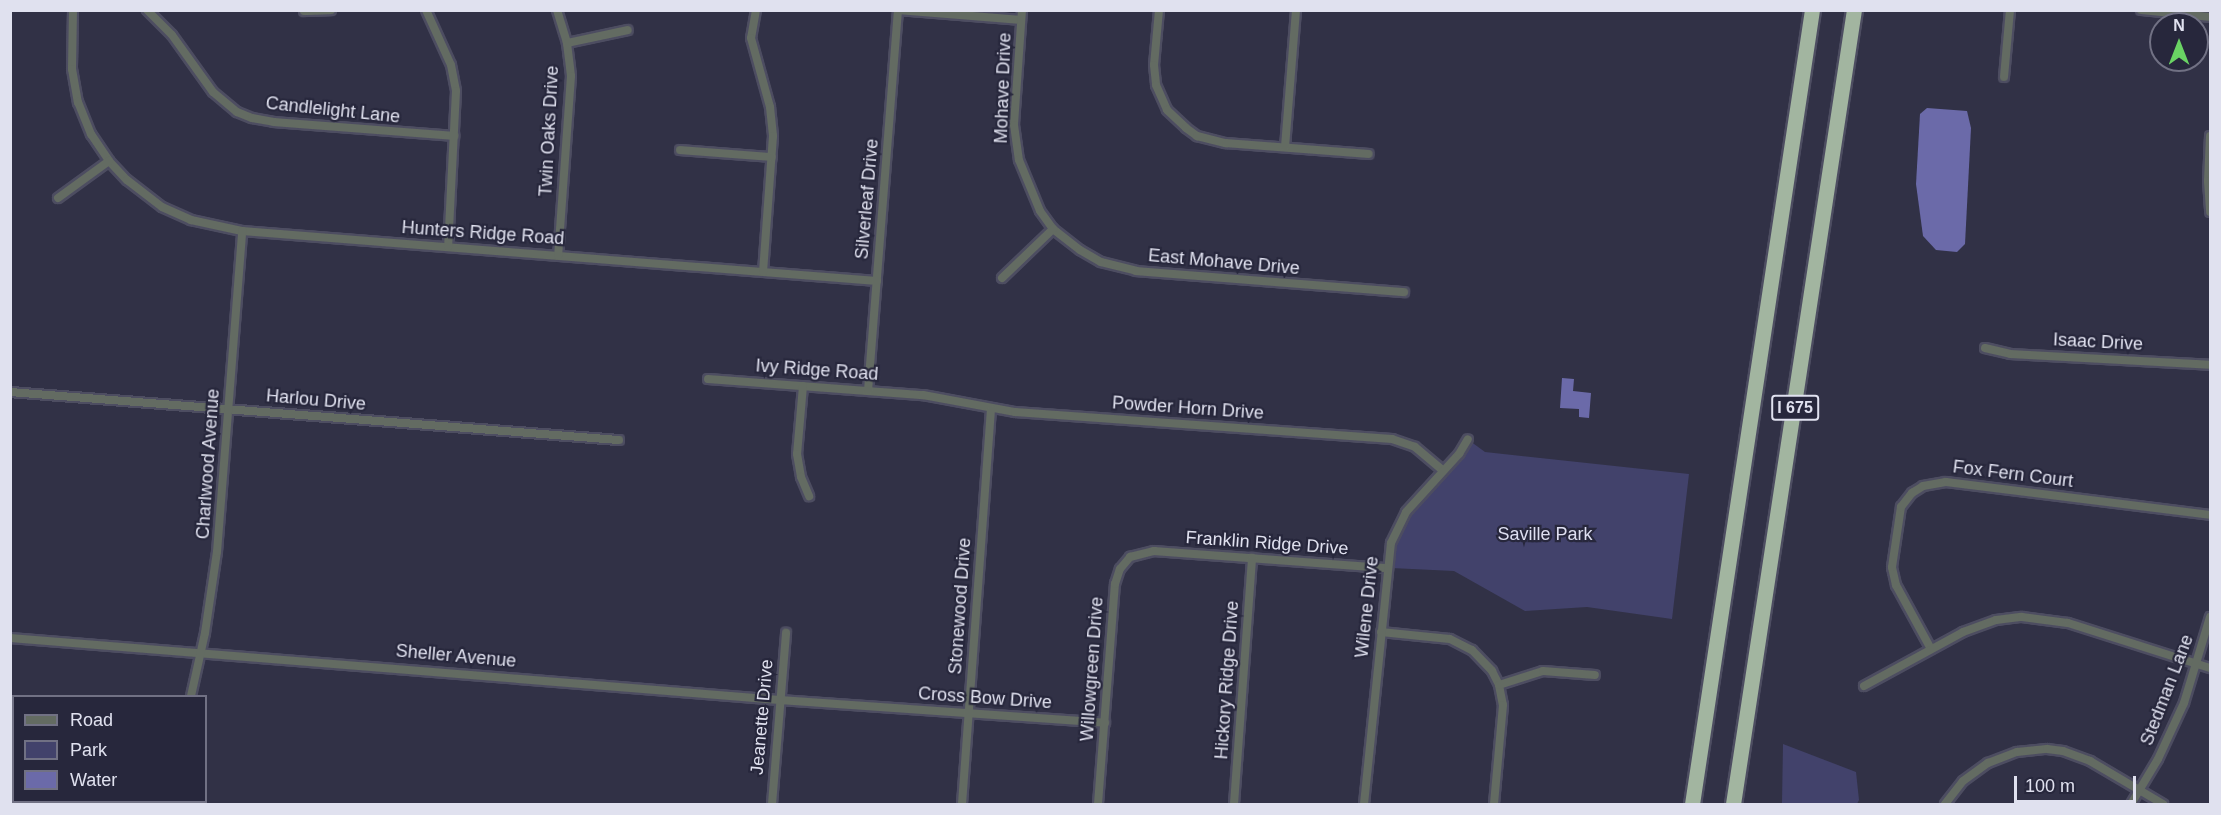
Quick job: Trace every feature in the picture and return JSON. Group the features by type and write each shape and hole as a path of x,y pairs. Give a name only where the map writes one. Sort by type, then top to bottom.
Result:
{"highway":[{"name":"I 675","path":"1692,804 1812,10"},
{"name":"I 675","path":"1733,804 1854,10"}],"street":[{"name":"Hunters Ridge Road","path":"73,10 70,51 78,102 91,134 109,161 127,180 162,207 199,223 242,231 877,281"},
{"name":"Candlelight Lane","path":"147,10 172,35 213,92 237,112 252,118 274,122 454,136"},
{"path":"304,11 331,10"},
{"path":"426,10 454,78 457,105 448,247"},
{"name":"Twin Oaks Drive","path":"556,10 567,43 571,76 558,256"},
{"path":"756,10 751,38 770,106 772,157 763,272"},
{"path":"899,10 1021,20"},
{"name":"Silverleaf Drive","path":"868,391 899,10"},
{"name":"Mohave Drive","path":"1022,10 1014,125 1016,147 1032,196 1053,230"},
{"path":"1159,10 1155,77 1162,102 1179,123 1197,136 1211,141 1369,153"},
{"path":"1285,147 1296,10"},
{"path":"2004,77 2010,10"},
{"path":"2141,10 2211,17"},
{"path":"567,43 628,30"},
{"path":"2211,136 2208,181 2211,212"},
{"path":"680,150 772,157"},
{"path":"58,198 109,161"},
{"path":"1002,278 1053,230"},
{"name":"East Mohave Drive","path":"1053,230 1101,262 1136,271 1404,292"},
{"name":"Charlwood Avenue","path":"191,695 217,552 242,231"},
{"name":"Isaac Drive","path":"1985,348 2010,354 2211,365"},
{"name":"Ivy Ridge Road","path":"708,379 923,395"},
{"path":"803,386 798,454 801,477 809,496"},
{"name":"Harlou Drive","path":"10,392 619,440"},
{"name":"Powder Horn Drive","path":"923,395 991,409 1392,439 1414,447 1442,470"},
{"name":"Stonewood Drive","path":"962,804 991,409"},
{"name":"Wilene Drive","path":"1364,804 1391,543 1400,520 1442,470 1459,454 1468,439"},
{"name":"Fox Fern Court","path":"1931,649 1896,585 1892,567 1901,507 1912,494 1923,486 1947,482 2211,515"},
{"name":"Franklin Ridge Drive","path":"1145,551 1387,568"},
{"name":"Willowgreen Drive","path":"1098,804 1116,579 1126,561 1145,551"},
{"name":"Hickory Ridge Drive","path":"1234,804 1252,558"},
{"path":"1863,686 1984,623 2009,618 2035,617 2068,622 2211,668"},
{"name":"Stedman Lane","path":"2131,804 2172,731 2198,664 2211,617"},
{"path":"1381,632 1439,637 1460,643 1484,660 1499,685 1503,712 1494,804"},
{"name":"Jeanette Drive","path":"772,804 786,633"},
{"name":"Sheller Avenue","path":"10,638 899,708"},
{"path":"1499,685 1543,671 1595,675"},
{"name":"Cross Bow Drive","path":"899,708 1105,723"},
{"path":"1945,804 1963,781 1988,762 2032,749 2063,751 2076,755 2163,804"}],"green space":[{"name":"Saville Park","path":"1470,441 1485,452 1689,474 1672,619 1587,607 1525,611 1454,571 1391,568 1395,542 1404,522"},
{"path":"1783,744 1856,772 1859,800 1857,804 1782,804"}],"water":[{"path":"1927,108 1967,111 1971,128 1965,244 1957,252 1936,250 1923,236 1916,184 1920,114"},
{"path":"1562,378 1574,379 1573,391 1591,393 1589,418 1579,417 1579,409 1560,408"}]}
